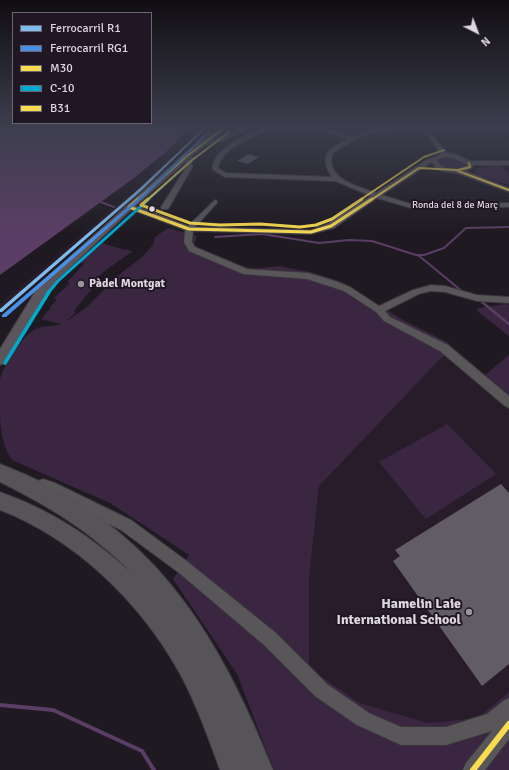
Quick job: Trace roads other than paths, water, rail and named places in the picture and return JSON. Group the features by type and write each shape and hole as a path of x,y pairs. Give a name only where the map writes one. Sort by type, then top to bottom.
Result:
{"highway":[{"path":"9,478 48,496 95,526 126,552 148,575 197,638 212,664 235,710 259,770"},
{"path":"0,501 19,507 64,532 108,565 150,610 179,647 198,684 234,770"}],"main road":[{"path":"0,360 39,295 54,278 129,207 181,163"}],"street":[{"path":"165,207 190,166 189,163"},
{"path":"215,163 214,169 225,175 337,179"},
{"path":"329,163 337,179"},
{"path":"129,207 189,229 220,231 260,230 300,233 317,231 331,226 428,163"},
{"path":"436,163 438,167"},
{"path":"458,171 468,169 470,167 470,163 509,163"},
{"path":"419,168 427,166 458,171 509,190"},
{"name":"Ronda del 8 de Març","path":"337,179 397,203 418,207 509,205"},
{"path":"215,202 189,229 189,247 246,272 298,274 332,283 364,299 379,310 387,319 444,348 509,403"},
{"path":"379,310 416,292 431,288 445,289 477,298 509,300"},
{"path":"9,478 50,487 126,525 183,567 270,639 321,690 370,722 401,736 446,736 492,722 509,707"},
{"path":"474,770 509,724"}],"waterway":[{"path":"101,202 114,207"},
{"path":"418,255 424,255 444,248 466,228 509,227"},
{"path":"215,237 262,234 319,243 349,240 372,241 418,255"},
{"path":"418,255 463,292"},
{"path":"482,302 509,324"},
{"path":"0,705 53,710 142,751 154,770"}],"rail line":[{"name":"R1","path":"0,311 140,190 168,163"},
{"name":"RG1","path":"4,316 144,195 177,163"}],"place":[{"name":"Pàdel Montgat","path":"81,284"},
{"name":"Hamelin Laie International School","path":"469,612"}]}
